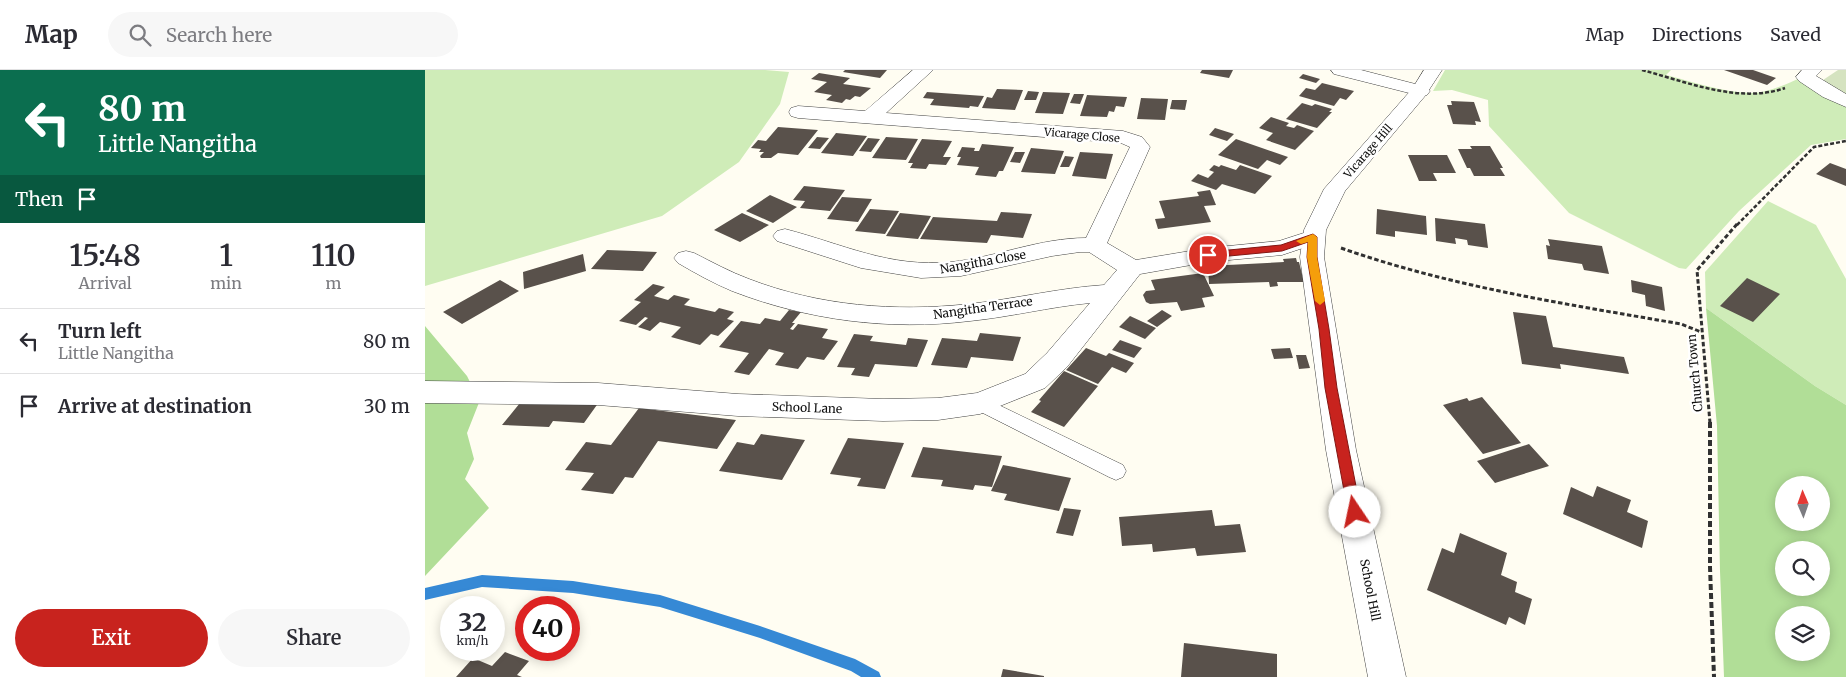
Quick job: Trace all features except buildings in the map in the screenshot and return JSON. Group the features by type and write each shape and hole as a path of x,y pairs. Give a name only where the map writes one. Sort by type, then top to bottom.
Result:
{"street":[{"path":"871,117 925,70"},
{"path":"1340,70 1421,91"},
{"name":"Vicarage Hill","path":"1313,237 1322,213 1335,189 1421,91 1433,70"},
{"path":"1809,73 1829,93 1846,101"},
{"name":"Vicarage Close","path":"798,112 1123,138 1135,141 1140,147 1095,245"},
{"path":"1095,245 1132,268 1208,255 1282,248 1313,237"},
{"name":"School Hill","path":"1313,237 1312,257 1324,329 1335,415 1387,677"},
{"name":"Nangitha Close","path":"791,244 931,274 1062,245 1095,245"},
{"name":"Nangitha Terrace","path":"686,258 740,285 779,299 866,315 918,317 970,313 1049,299 1111,293"},
{"name":"School Lane","path":"425,392 598,394 738,405 883,410 938,409 980,403 1035,381 1057,360 1132,268"}],"lane":[{"path":"980,403 1116,471"}],"path":[{"path":"1642,70 1717,90 1761,94 1781,90 1809,73"},
{"name":"Church Town","path":"1713,677 1709,424 1697,270 1745,215 1814,147 1846,141"},
{"path":"1313,237 1386,264 1448,281 1681,324 1701,332"}],"green space":[{"path":"425,70 765,70 789,72 780,104 739,162 662,216 425,286"},
{"path":"1445,70 1671,70 1666,75 1714,88 1752,93 1772,89 1802,77 1846,102 1846,139 1811,145 1739,211 1686,269 1679,268 1569,213 1489,126 1488,100 1452,90 1433,91"},
{"path":"1838,70 1846,70 1846,97 1823,80"},
{"path":"1768,201 1816,225 1846,279 1846,405 1815,386 1706,308 1705,272"},
{"path":"1706,308 1815,386 1846,405 1846,677 1724,677 1717,426"},
{"path":"425,326 467,376 472,386 425,385"},
{"path":"425,399 480,400 467,433 474,459 465,479 489,508 425,576"}],"waterway":[{"path":"425,594 482,581 573,587 660,601 760,632 855,666 874,677"}],"slow traffic":[{"path":"1301,241 1313,237 1312,257 1320,301"}],"route":[{"path":"1208,255 1282,248 1313,237 1312,257 1324,329 1331,388 1341,450 1355,512"}]}
